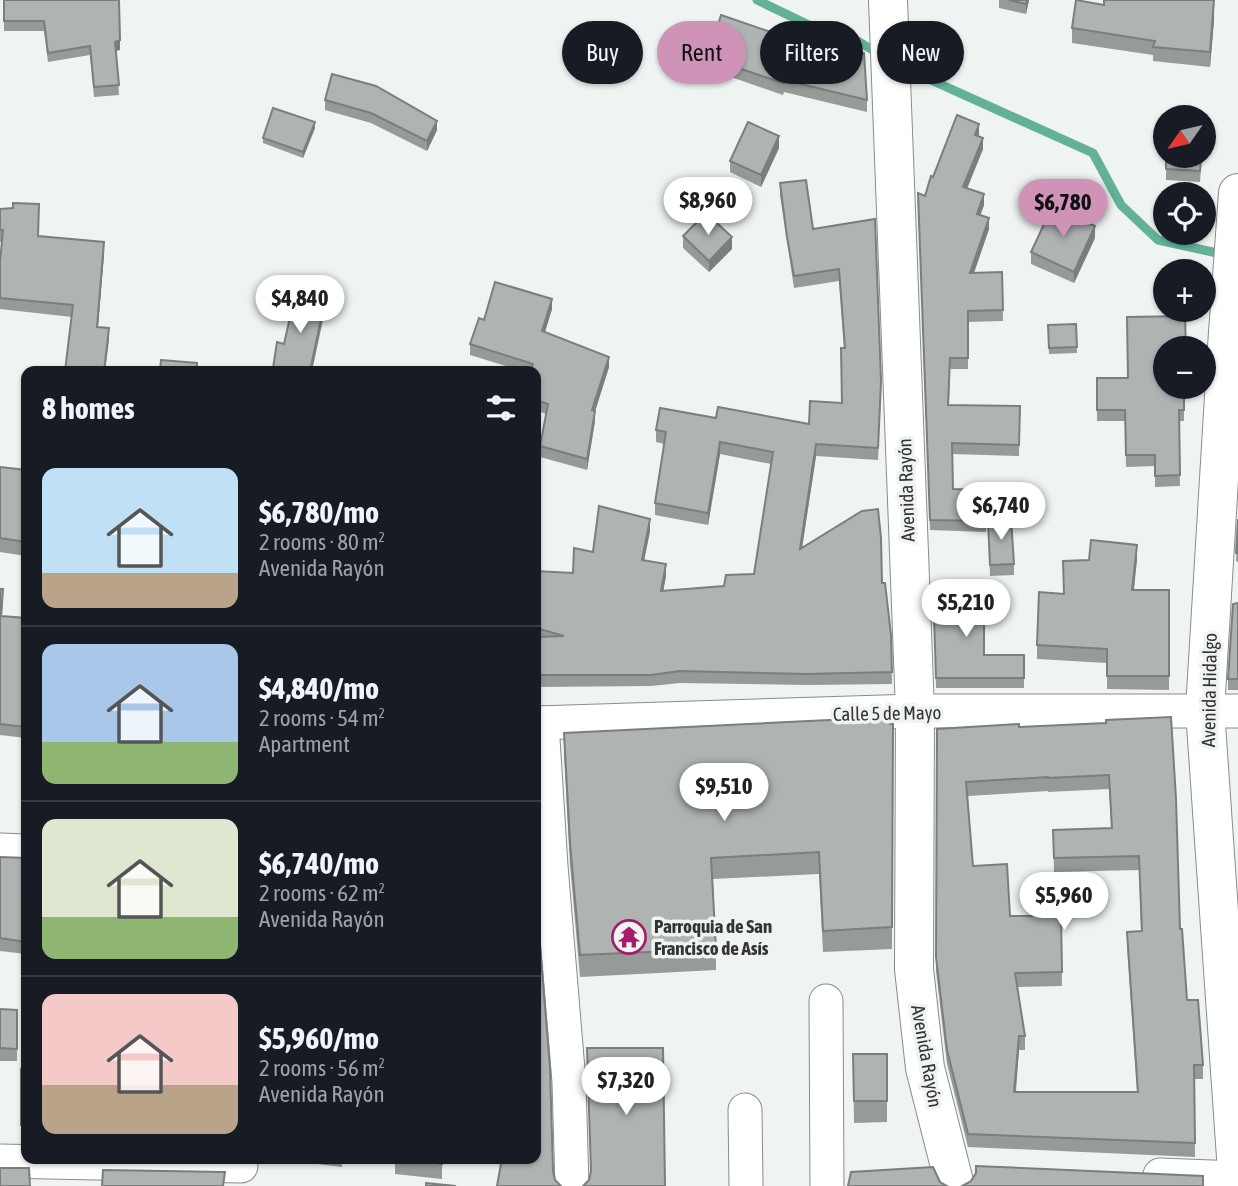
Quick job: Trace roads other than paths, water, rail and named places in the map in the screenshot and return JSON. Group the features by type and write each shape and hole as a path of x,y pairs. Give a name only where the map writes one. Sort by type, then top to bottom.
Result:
{"main road":[{"name":"Avenida Rayón","path":"888,1 915,711 914,968 925,1069 961,1173"},
{"name":"Avenida Hidalgo","path":"1237,214 1229,330 1221,710 1238,1186"}],"street":[{"name":"Calle 5 de Mayo","path":"541,723 915,711 1221,710"},
{"path":"541,794 543,866 569,1082 572,1186"},
{"path":"0,850 21,851"},
{"path":"826,1001 827,1186"},
{"path":"745,1110 746,1186"},
{"path":"0,1161 21,1161"},
{"path":"145,1164 242,1166"},
{"path":"1128,1173 1238,1178"}],"waterway":[{"path":"757,0 813,27 843,32 877,53"},
{"path":"940,84 1093,153 1121,205 1158,240 1226,255"}],"place":[{"name":"Parroquia de San Francisco de Asís","path":"629,937"}]}
